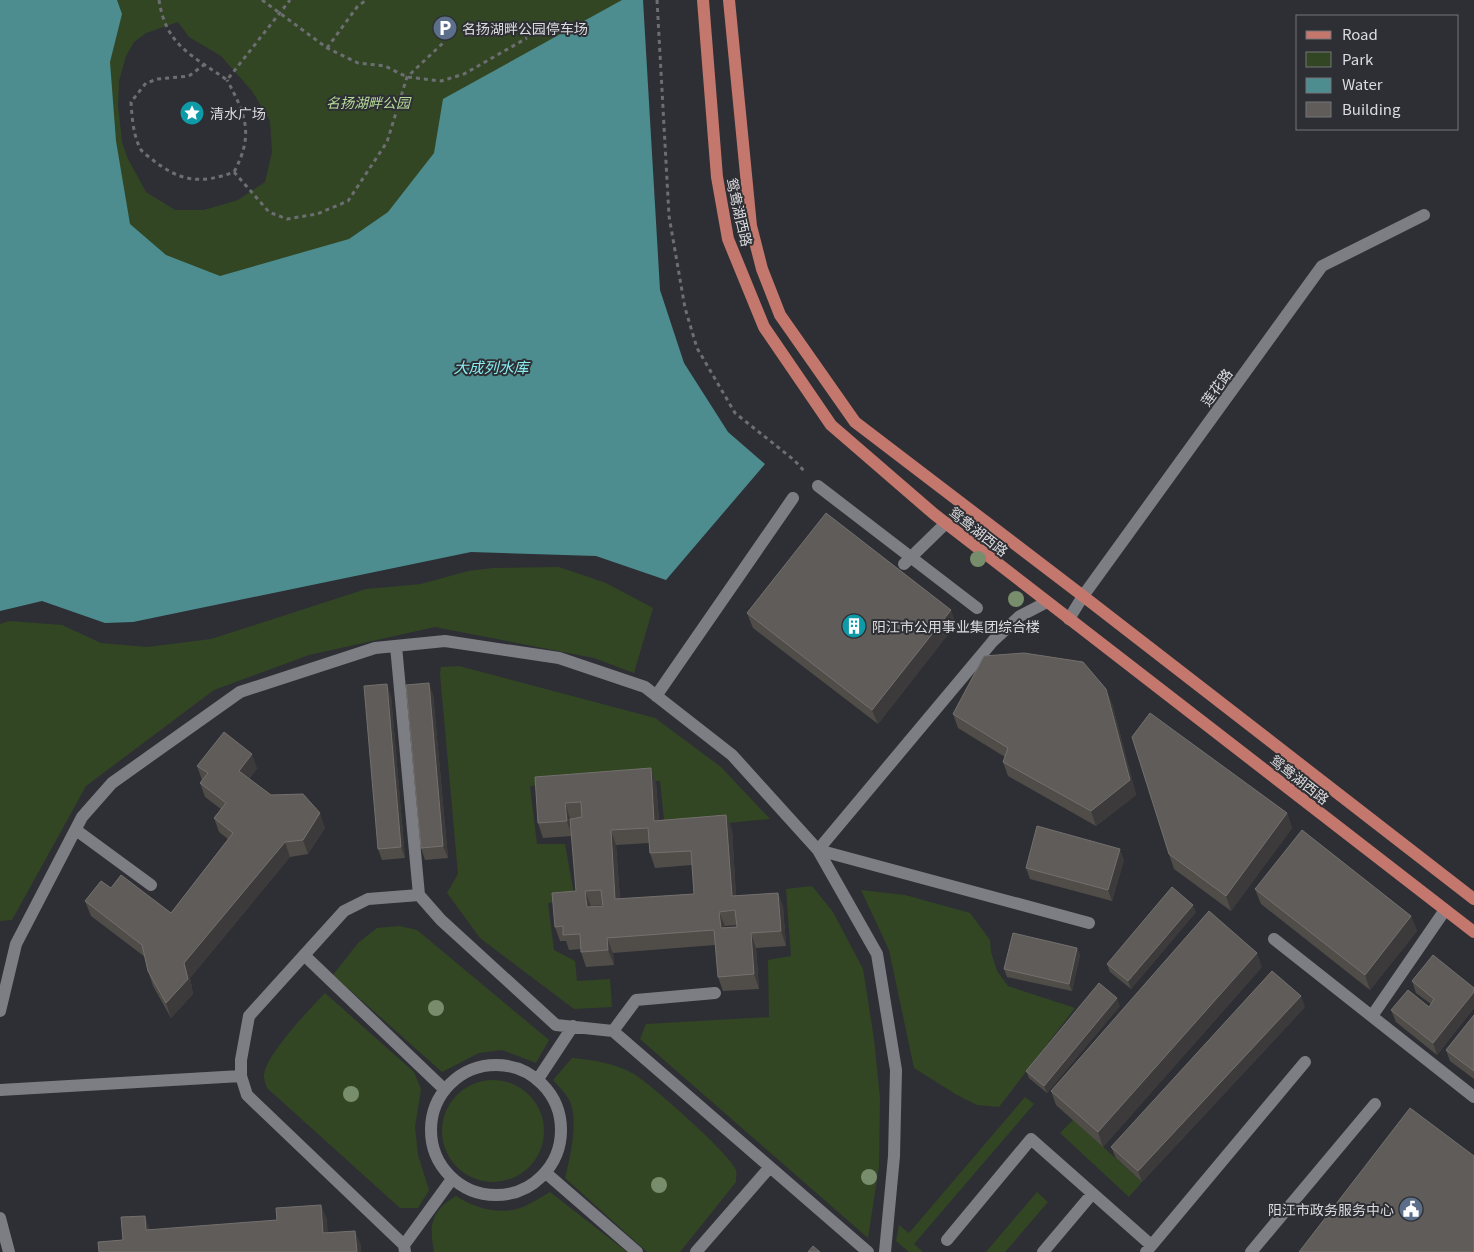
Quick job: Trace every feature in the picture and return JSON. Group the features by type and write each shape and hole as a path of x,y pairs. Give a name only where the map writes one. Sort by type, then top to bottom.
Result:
{"main road":[{"name":"鸳鸯湖西路","path":"702,0 717,177 728,239 764,327 831,425 946,523 1474,932"},
{"name":"鸳鸯湖西路","path":"730,0 750,226 762,269 780,315 855,422 1474,899"}],"street":[{"name":"莲花路","path":"1069,619 1083,596 1322,266 1424,216"},
{"path":"818,486 909,560 977,608"},
{"path":"656,696 793,498"},
{"path":"909,560 946,523"},
{"path":"818,850 992,641 1020,616 1047,602"},
{"path":"0,1011 5,970 16,944 82,818 112,783 240,692 375,648 445,642 559,658 645,687 732,755 818,850 877,954 896,1070 894,1156 885,1252"},
{"path":"396,646 419,895 441,920 556,1024 613,1031 868,1252"},
{"path":"76,830 151,885"},
{"path":"818,850 1089,923"},
{"path":"419,895 368,899 344,910 249,1016 241,1060 241,1076 247,1094 404,1248 452,1179"},
{"path":"1372,1016 1445,910"},
{"path":"1274,939 1474,1097"},
{"path":"304,955 445,1090"},
{"path":"613,1031 636,1000 714,992"},
{"path":"538,1080 573,1026"},
{"path":"947,1240 1031,1139 1092,1194 1147,1250 1305,1062"},
{"path":"496,1064 519,1068 538,1080 552,1095 560,1115 562,1135 557,1156 546,1173 530,1186 510,1194 496,1195 469,1190 452,1179 438,1162 431,1141 431,1118 439,1097 445,1090 454,1080 474,1068 496,1064"},
{"path":"0,1090 241,1076"},
{"path":"1251,1252 1375,1104"},
{"path":"696,1252 770,1167"},
{"path":"546,1173 637,1252"},
{"path":"1043,1252 1092,1194"},
{"path":"0,1218 9,1252"}],"path":[{"path":"159,0 162,20 180,47 227,80 243,109 244,154 234,172 213,180 201,181 171,174 140,150 133,126 131,102 146,83 158,79 189,76 204,64"},
{"path":"262,0 327,48 358,62 386,66 407,77 441,82 464,74 528,38"},
{"path":"227,80 290,0"},
{"path":"327,48 358,7 366,0"},
{"path":"657,0 669,216 685,308 697,348 735,413 794,460"},
{"path":"234,172 269,212 287,219 317,214 348,201 387,142 407,77 443,43"}],"green space":[{"name":"名扬湖畔公园","path":"66,0 626,0 391,241 217,301 118,268","holes":["178,22 189,37 221,56 252,91 270,121 272,152 265,182 238,200 204,210 175,210 146,192 128,159 122,142 118,105 119,81 126,56 134,42 146,33"]},
{"path":"559,567 606,583 653,608 634,673 594,658 435,627 309,655 214,690 86,786 12,920 0,921 0,624 9,621 62,625 101,643 147,647 211,639 366,589 421,584 468,571 493,568"},
{"path":"459,666 655,718 721,767 770,819 665,829 660,781 530,786 537,844 565,844 575,900 548,903 554,950 575,961 577,981 610,979 612,1007 574,1009 480,938 447,893 458,874 440,674 441,667"},
{"path":"812,886 833,912 863,969 874,1039 880,1098 879,1166 868,1238 640,1039 646,1024 769,1017 768,960 791,956 786,889"},
{"path":"861,890 905,895 970,913 990,940 991,952 997,971 1008,986 1075,1008 999,1107 977,1105 957,1095 914,1068 889,950"},
{"path":"399,926 417,930 549,1040 536,1063 502,1050 479,1053 442,1072 333,975 358,943 377,928"},
{"path":"325,993 414,1072 421,1089 415,1127 418,1155 429,1190 418,1208 400,1208 267,1088 264,1077 271,1058 289,1033"},
{"path":"572,1058 612,1065 634,1074 673,1105 706,1135 736,1170 736,1182 680,1252 647,1252 565,1178 573,1137 572,1106 563,1091 553,1080"},
{"path":"493,1080 513,1084 529,1095 540,1111 544,1131 540,1151 529,1167 513,1178 493,1182 473,1178 457,1167 446,1151 442,1131 446,1111 457,1095 473,1084"},
{"path":"1025,1097 1034,1104 914,1244 923,1252 909,1252 896,1241 899,1225 909,1233"},
{"path":"1073,1120 1142,1182 1129,1197 1060,1133"},
{"path":"550,1192 627,1252 434,1252 432,1226 434,1219 441,1207 456,1196 479,1207 506,1211 523,1207"},
{"path":"1037,1192 1048,1202 1005,1252 986,1252"}],"water":[{"name":"大成列水库","path":"0,0 117,0 122,14 110,62 116,141 130,224 166,255 220,276 349,239 388,212 434,153 443,99 622,0 643,0 660,290 684,363 728,432 765,464 666,580 596,556 471,552 133,622 105,623 42,601 0,611"}],"building":[{"name":"阳江市公用事业集团综合楼","path":"826,513 951,610 872,710 747,613"},
{"path":"1024,653 1083,662 1106,689 1130,780 1091,811 1003,762 1008,748 953,714 984,656"},
{"path":"429,683 443,846 421,848 406,685"},
{"path":"387,684 401,847 378,849 364,686"},
{"path":"1150,713 1287,813 1226,896 1169,854 1132,737"},
{"path":"224,732 252,754 239,771 271,795 303,794 320,813 303,840 285,842 184,963 188,979 166,1003 148,971 142,945 85,901 101,881 111,888 121,875 171,913 233,833 214,818 226,803 200,783 208,773 197,766"},
{"path":"651,768 654,821 726,815 732,896 778,893 781,931 751,933 754,974 718,977 714,930 607,938 608,950 581,952 580,934 563,935 563,926 555,927 552,893 576,891 570,819 582,817 581,802 565,803 567,821 538,823 535,777","holes":["648,828 650,853 691,851 694,894 615,899 611,830","601,890 603,906 587,907 585,891","735,910 737,927 721,928 719,912"]},
{"path":"1037,826 1120,849 1108,890 1026,868"},
{"path":"1302,830 1411,916 1365,975 1255,889"},
{"path":"1172,887 1193,905 1128,981 1107,964"},
{"path":"1209,911 1257,953 1098,1132 1051,1091"},
{"path":"1013,933 1077,948 1069,984 1004,969"},
{"path":"1433,955 1474,988 1474,992 1433,1043 1391,1010 1408,990 1429,1007 1434,999 1412,981"},
{"path":"1272,971 1301,996 1138,1171 1111,1147"},
{"path":"1099,983 1117,998 1044,1086 1026,1071"},
{"path":"1474,1015 1474,1071 1446,1050"},
{"name":"阳江市政务服务中心","path":"1410,1108 1474,1156 1474,1252 1299,1252"},
{"path":"321,1205 323,1233 355,1231 357,1252 99,1252 98,1242 123,1240 121,1217 145,1216 146,1230 277,1220 276,1208"},
{"path":"813,1246 820,1252 808,1252"}],"place":[{"name":"名扬湖畔公园停车场","path":"445,28"},
{"name":"清水广场","path":"192,113"},
{"name":"阳江市公用事业集团综合楼","path":"854,626"},
{"name":"阳江市政务服务中心","path":"1411,1209"}]}
